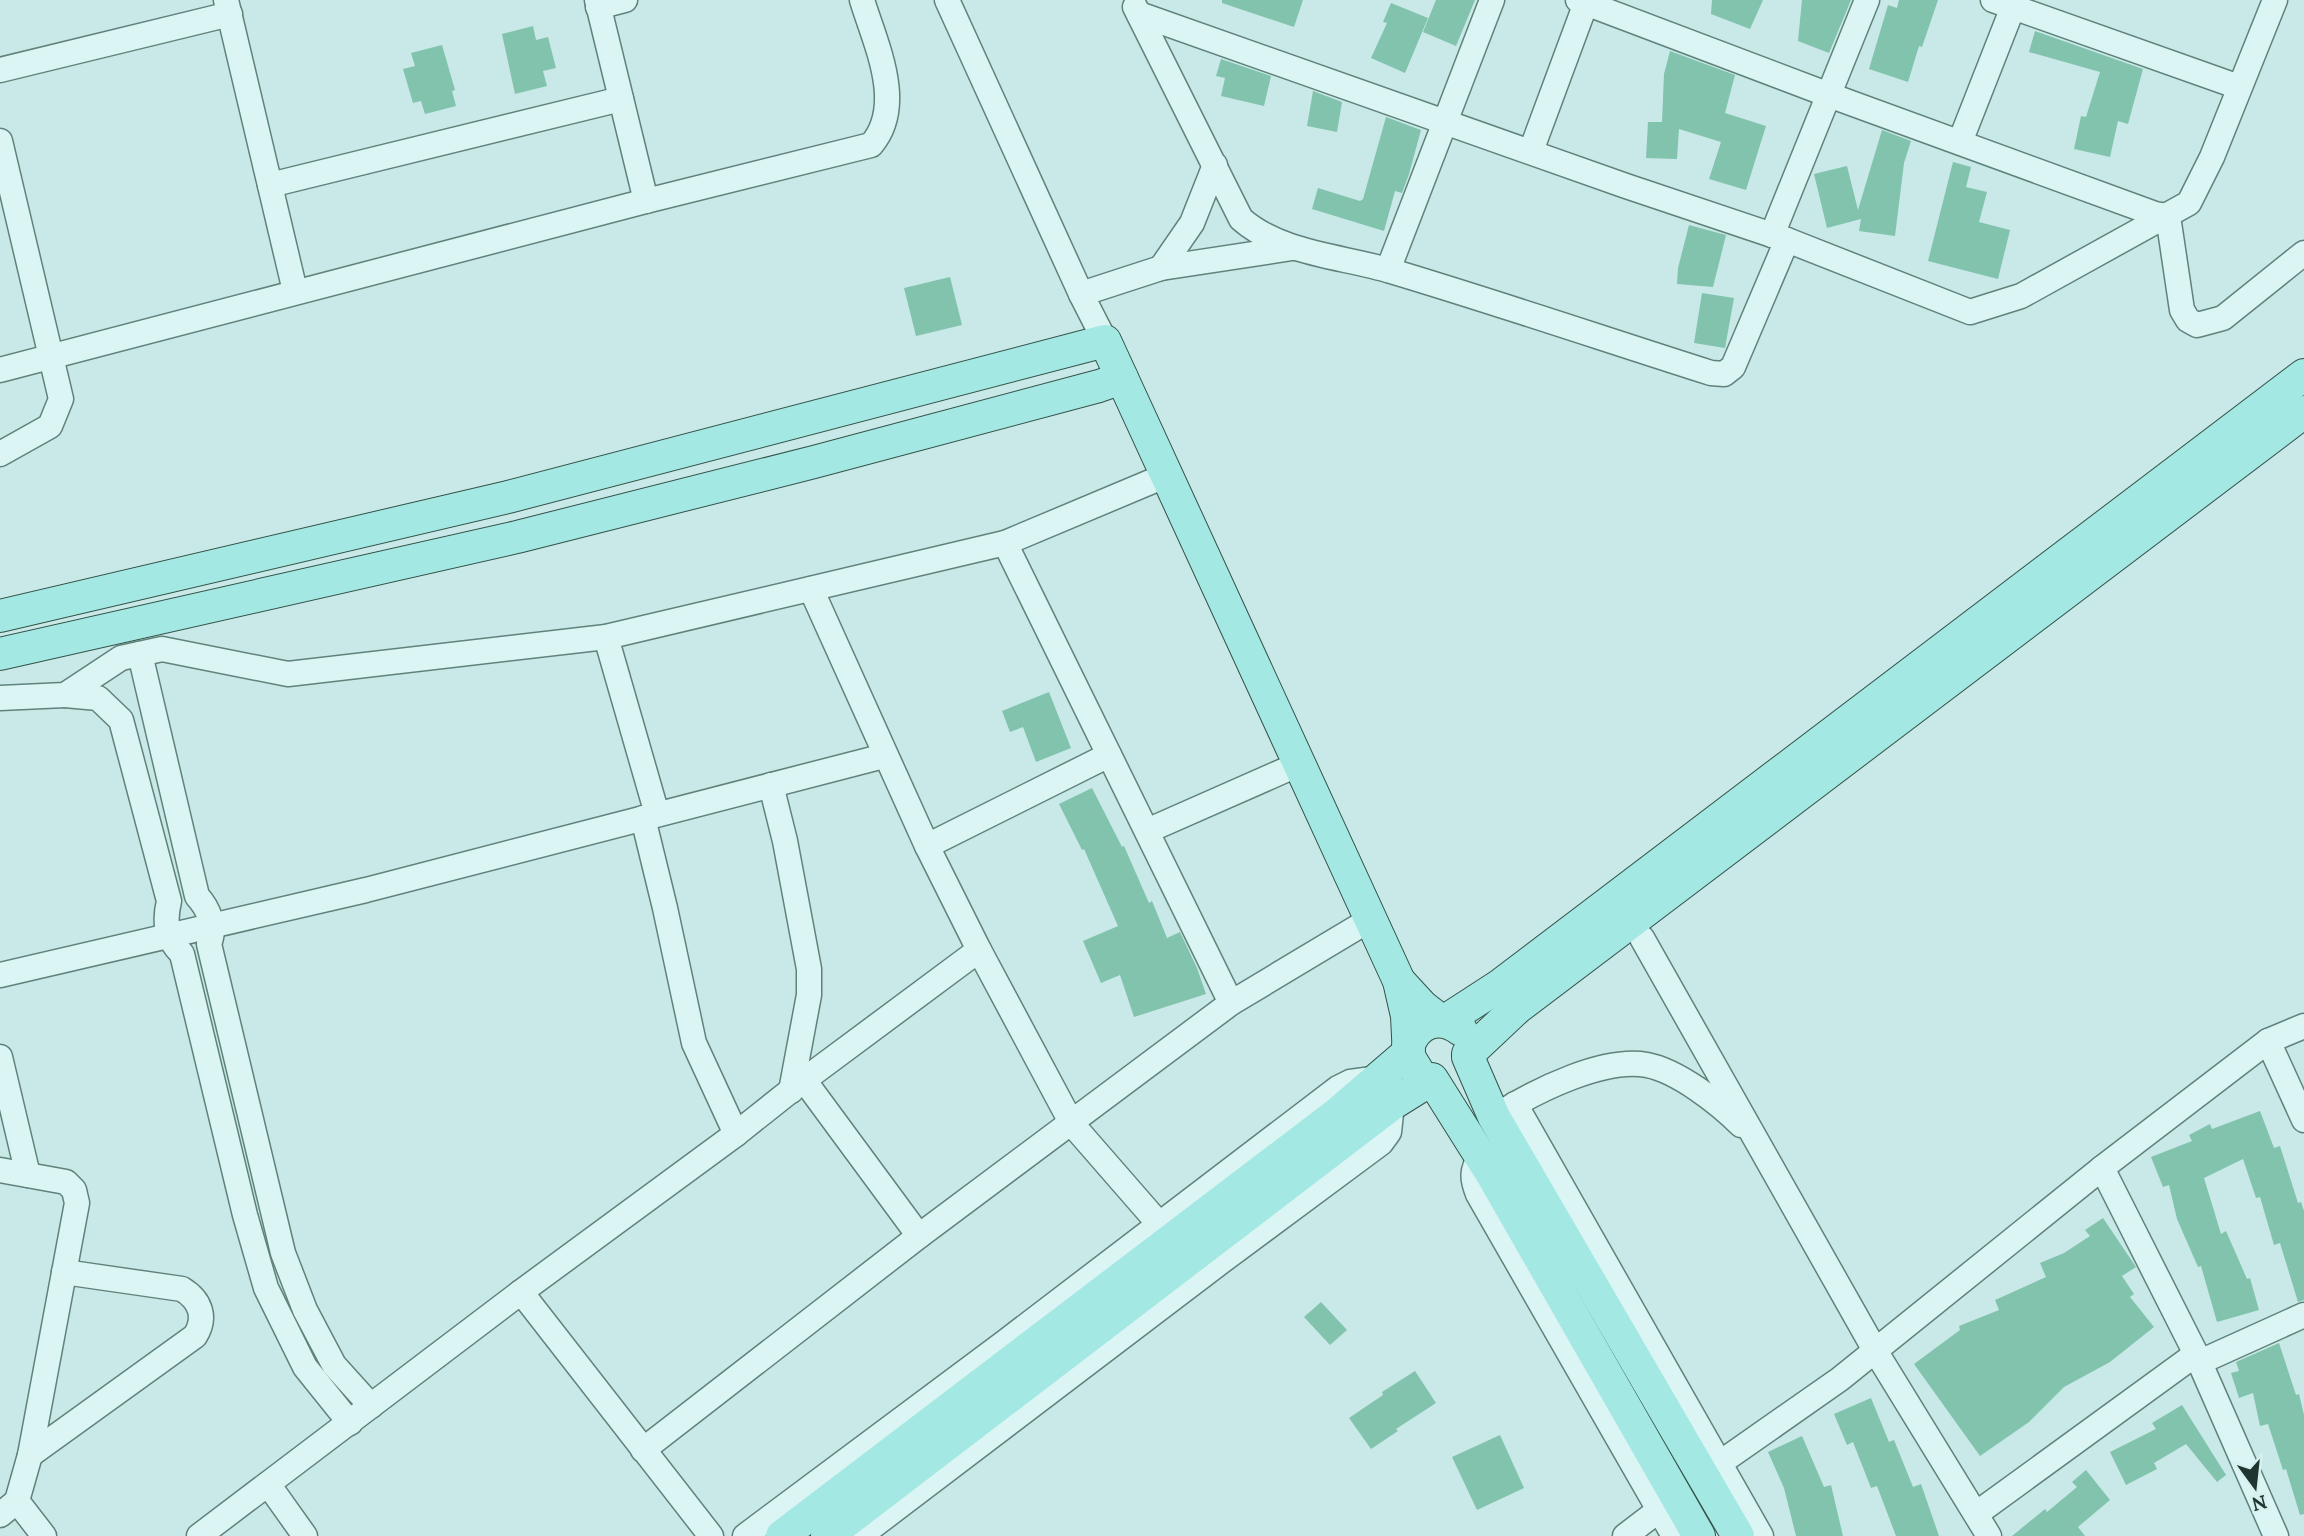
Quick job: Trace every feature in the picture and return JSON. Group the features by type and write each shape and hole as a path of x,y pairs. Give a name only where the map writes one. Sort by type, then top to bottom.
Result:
{"main road":[{"path":"0,615 508,497 1105,341 1399,981 1407,1016 1408,1049 1413,1066 1420,1074 1432,1079 1481,1156 1699,1536"},
{"path":"827,1536 1386,1091 1418,1029 1426,1023 1443,1021 1510,978 2304,375"},
{"path":"0,653 517,537 827,459 1122,378"},
{"path":"782,1536 1338,1113 1386,1091 1432,1079 1449,1078 1458,1073 1468,1056 1517,1008 2304,412"},
{"path":"1399,981 1423,1007 1461,1030 1466,1038 1468,1056 1505,1110 1738,1536"}],"street":[{"path":"625,0 598,3 646,201"},
{"path":"0,370 295,291 871,145 881,130 886,114 887,84 862,0"},
{"path":"947,0 1105,341"},
{"path":"1388,270 1492,0"},
{"path":"1135,7 1241,219 1254,229 1272,240 1388,270 1711,373 1724,374 1733,368 1829,95 1867,0"},
{"path":"1135,7 1779,238 1970,312 2021,296 2189,203 2212,157 2274,0"},
{"path":"1531,151 1584,1 1829,95 2155,214 2168,216"},
{"path":"1960,142 2003,4 2239,87"},
{"path":"0,70 228,7 295,291"},
{"path":"270,185 621,99"},
{"path":"0,141 61,400 50,426 0,454"},
{"path":"1161,268 1192,223 1214,165"},
{"path":"2168,216 2182,310 2188,320 2197,326 2223,318 2304,253"},
{"path":"1081,294 1161,268 1296,247"},
{"path":"65,695 121,658 162,649 288,674 606,637 1004,543 1167,475"},
{"path":"1004,543 1231,1003"},
{"path":"811,589 884,756 927,846 1072,1124 1160,1225"},
{"path":"606,637 650,816 663,898 694,1043 736,1134"},
{"path":"140,654 197,897 206,907 213,934 209,944 282,1254 305,1310 334,1365 371,1406"},
{"path":"0,698 65,695 98,698 121,720 169,901 165,918 171,943 182,954 245,1215 266,1288 305,1367 350,1423"},
{"path":"927,846 1109,755"},
{"path":"0,975 366,890 884,756"},
{"path":"1147,831 1299,764"},
{"path":"771,785 790,864 809,969 809,995 797,1085 919,1236"},
{"path":"643,1450 919,1236 1231,1003 1371,919"},
{"path":"1642,938 1876,1352 1989,1536"},
{"path":"199,1536 979,950"},
{"path":"1720,1463 1876,1352 2102,1168 2268,1041 2304,1026"},
{"path":"2268,1041 2304,1120"},
{"path":"0,1057 29,1175"},
{"path":"1754,1138 1731,1116 1683,1081 1649,1065 1627,1063 1604,1068 1542,1089 1505,1110 1720,1463 1761,1536"},
{"path":"745,1536 897,1424 1338,1088 1350,1082 1386,1091 1389,1132 1381,1143 860,1536"},
{"path":"1481,1156 1473,1174 1478,1194 1674,1536"},
{"path":"2102,1168 2198,1358 2276,1536"},
{"path":"0,1170 66,1182 74,1190 77,1203 30,1455 9,1508 44,1536"},
{"path":"30,1455 195,1336 201,1326 201,1312 194,1296 182,1289 64,1272"},
{"path":"521,1292 711,1536"},
{"path":"1976,1514 2198,1358 2304,1315"},
{"path":"268,1484 305,1536"},
{"path":"1625,1536 1659,1510"}],"building":[{"path":"1222,0 1303,0 1294,27 1222,3"},
{"path":"1436,0 1475,0 1456,46 1423,32"},
{"path":"1712,0 1763,0 1750,29 1711,14"},
{"path":"1802,0 1851,0 1829,53 1798,41"},
{"path":"1899,0 1938,0 1908,82 1869,69 1888,5 1897,8"},
{"path":"1391,3 1428,18 1405,73 1371,58 1387,23 1383,22"},
{"path":"533,26 536,40 548,37 556,68 543,71 547,86 515,94 502,34"},
{"path":"2035,31 2143,69 2128,124 2118,121 2110,157 2074,149 2081,116 2086,117 2100,72 2029,52"},
{"path":"442,45 455,90 452,91 456,106 425,114 421,101 413,103 403,69 415,66 411,53"},
{"path":"1670,51 1735,75 1725,113 1766,126 1746,190 1709,179 1721,142 1679,129 1677,159 1646,158 1648,122 1662,122 1664,74"},
{"path":"1221,59 1271,76 1264,106 1221,96 1225,78 1216,76"},
{"path":"1313,91 1342,102 1337,132 1307,126"},
{"path":"1386,117 1421,130 1409,174 1402,193 1395,191 1384,231 1312,209 1318,188 1360,201 1363,199"},
{"path":"1882,130 1911,141 1904,163 1895,236 1859,231 1861,219 1827,228 1814,174 1847,166 1858,210"},
{"path":"1953,162 1971,167 1966,187 1987,192 1979,222 2010,230 1998,279 1928,261"},
{"path":"1689,225 1726,235 1713,287 1677,284 1678,268"},
{"path":"950,277 962,325 916,336 904,288"},
{"path":"1702,293 1734,298 1725,348 1694,343"},
{"path":"1049,692 1071,748 1036,762 1023,727 1010,732 1002,711"},
{"path":"1092,788 1122,847 1124,846 1149,903 1152,901 1167,938 1180,932 1206,994 1134,1017 1120,975 1101,983 1083,941 1118,926 1084,849 1082,850 1059,804"},
{"path":"2260,1111 2274,1148 2280,1146 2298,1203 2301,1202 2304,1211 2304,1300 2298,1302 2280,1243 2274,1245 2260,1197 2256,1198 2243,1159 2204,1178 2221,1234 2226,1231 2247,1279 2250,1278 2259,1310 2217,1322 2201,1266 2198,1267 2177,1219 2169,1185 2163,1187 2151,1157 2192,1141 2189,1135 2210,1124 2212,1129"},
{"path":"2103,1218 2136,1267 2122,1276 2134,1294 2130,1297 2154,1327 2110,1362 2064,1387 2029,1422 1980,1456 1914,1364 1960,1330 1959,1326 1999,1310 1995,1300 2046,1277 2040,1263 2064,1253 2090,1236 2085,1230"},
{"path":"1321,1302 1347,1330 1330,1345 1304,1317"},
{"path":"2279,1343 2296,1395 2299,1394 2304,1415 2304,1514 2300,1515 2268,1424 2260,1426 2253,1393 2239,1398 2231,1373 2239,1371 2236,1362"},
{"path":"1415,1371 1436,1403 1371,1449 1349,1418"},
{"path":"1871,1398 1889,1442 1894,1440 1913,1487 1921,1484 1939,1536 1896,1536 1877,1486 1871,1488 1853,1442 1847,1445 1834,1414"},
{"path":"2182,1405 2226,1475 2217,1482 2186,1444 2154,1463 2157,1469 2126,1485 2110,1452 2156,1429 2152,1423"},
{"path":"1500,1435 1524,1488 1477,1510 1452,1457"},
{"path":"1802,1436 1824,1487 1831,1485 1843,1536 1796,1536 1784,1488 1768,1452"},
{"path":"2086,1470 2110,1500 2078,1527 2085,1536 2012,1536 2077,1487 2072,1482"}]}
